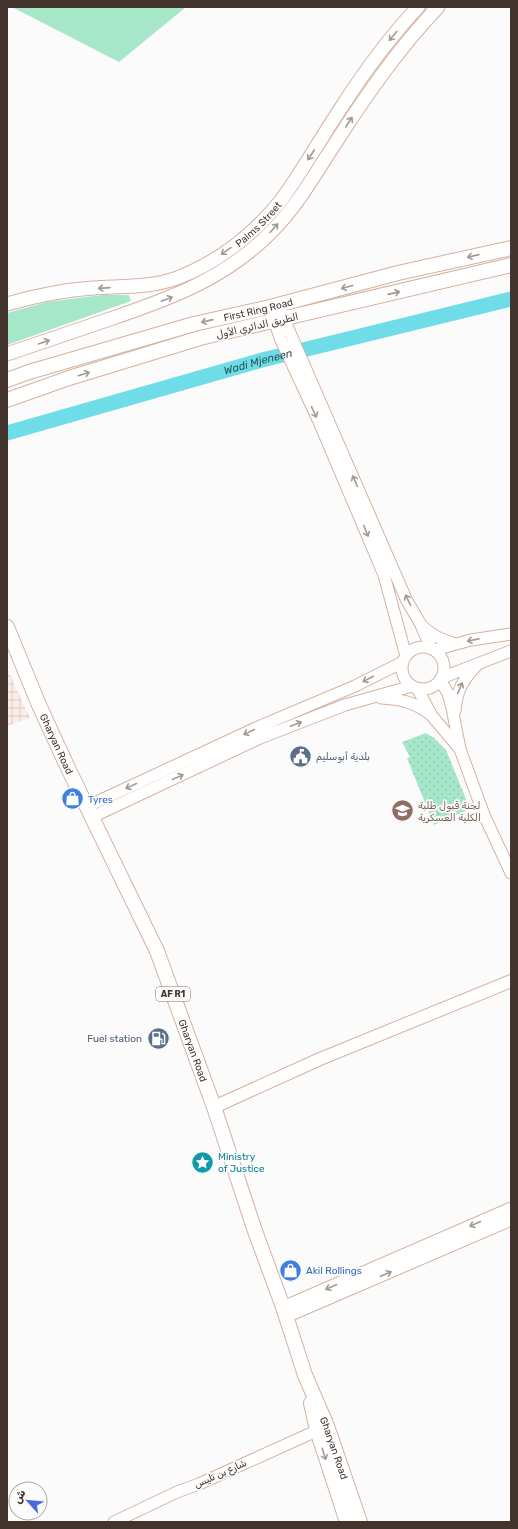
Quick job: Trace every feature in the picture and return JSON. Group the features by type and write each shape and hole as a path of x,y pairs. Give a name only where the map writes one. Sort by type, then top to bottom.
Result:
{"highway":[{"name":"First Ring Road","path":"7,380 29,372 194,324 274,306 398,273 511,248"},
{"name":"الطريق الدائري الأول","path":"7,400 69,378 200,338 511,265"},
{"name":"Gharyan Road","path":"7,627 39,705 157,951 214,1107 305,1375 322,1428 347,1522"},
{"name":"Gharyan Road","path":"322,1428 360,1522"}],"main road":[{"name":"Palms Street","path":"7,304 59,292 93,288 141,286 165,282 198,268 236,244 258,225 281,200 363,75 418,7"},
{"path":"7,354 169,299 209,280 248,254 274,230 284,218 382,74 402,48 438,7"},
{"path":"214,1107 320,1059 511,981"}],"street":[{"path":"274,306 279,320 280,338 303,374 404,594 432,649"},
{"path":"279,320 290,333 303,374 342,475 384,575 404,659 404,675 415,687 432,716 460,750"},
{"path":"420,623 429,633 456,644"},
{"path":"432,649 470,640 511,634"},
{"path":"89,812 256,728 355,686 404,659 411,651 424,647 432,649 439,654 444,666 441,679 448,693 460,750 484,815 511,873"},
{"path":"89,812 260,738 345,705 415,687 430,688 441,679 511,651"},
{"path":"454,717 458,690 465,678 478,664"},
{"path":"372,697 407,701 422,708 432,716"},
{"path":"284,1312 511,1208"},
{"path":"284,1312 511,1220"},
{"name":"شارع بن تليس","path":"114,1522 177,1492 199,1484 322,1428"}],"shaded area":[{"path":"7,668 30,718 7,726"}],"green space":[{"path":"12,7 186,7 119,62"},
{"path":"102,295 129,295 131,301 7,345 7,313 47,302"},
{"path":"426,733 434,738 446,750 470,809 434,825 407,758 410,757 402,742"}],"waterway":[{"name":"Wadi Mjeneen","path":"7,433 262,360 511,299"}],"place":[{"name":"بلدية أبوسليم","path":"300,756"},
{"name":"Tyres","path":"72,799"},
{"name":"لجنة قبول طلبة الكلية العسكرية","path":"402,811"},
{"name":"Fuel station","path":"158,1038"},
{"name":"Ministry of Justice","path":"202,1162"},
{"name":"Akil Rollings","path":"291,1270"}]}
